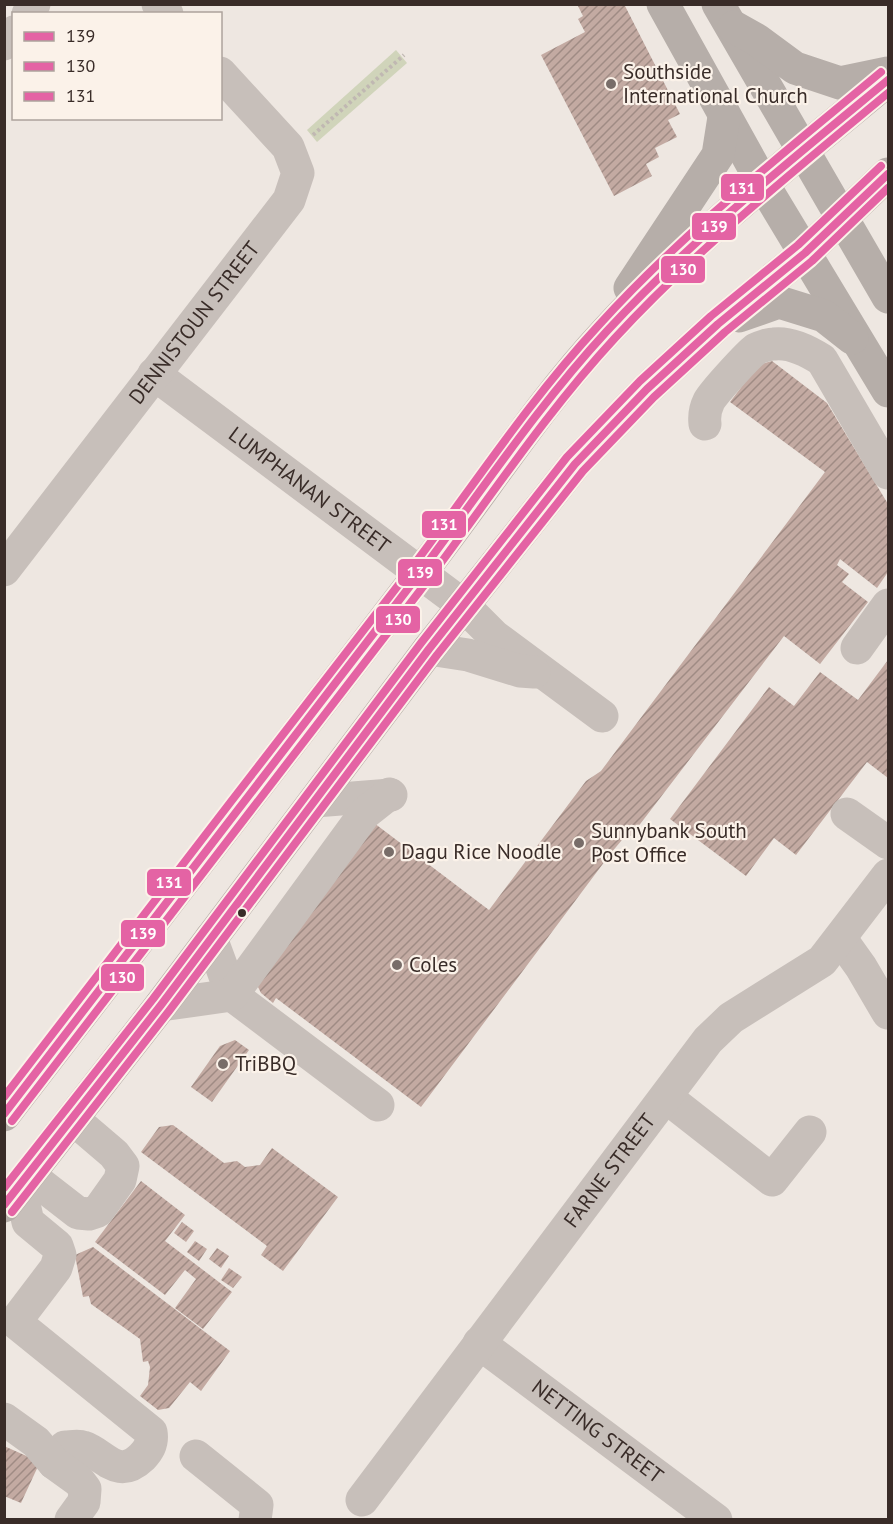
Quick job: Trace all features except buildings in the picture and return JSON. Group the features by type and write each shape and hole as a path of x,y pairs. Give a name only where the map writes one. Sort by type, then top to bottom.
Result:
{"main road":[{"path":"663,4 763,184 888,390"},
{"path":"724,15 795,68 840,82 888,73"},
{"path":"724,15 888,297"},
{"path":"4,1115 421,573 536,416 606,332 682,255 888,80"},
{"path":"606,332 642,269 718,155 724,117"},
{"path":"18,1189 161,1005 429,649 575,464 647,389 718,324 805,253 888,174"},
{"path":"718,324 779,302 824,316 863,347"}],"street":[{"name":"DENNISTOUN STREET","path":"4,570 289,200 298,173 288,147 222,75"},
{"path":"705,424 704,415 711,398 756,349 773,344 806,350 822,360 888,473"},
{"name":"LUMPHANAN STREET","path":"154,374 463,605"},
{"path":"463,605 495,613 607,710 541,672 484,628 463,605"},
{"path":"857,648 888,605"},
{"path":"429,649 468,655 520,671 541,672"},
{"path":"161,1005 232,995 365,813 399,798 315,801"},
{"path":"847,814 888,843"},
{"name":"FARNE STREET","path":"362,1500 708,1040 731,1018 822,961 888,875"},
{"path":"211,938 232,995 378,1105"},
{"path":"841,939 861,967 888,1013"},
{"path":"666,1097 772,1180 810,1132"},
{"path":"18,1189 78,1214 89,1214 98,1210 120,1180 123,1166 114,1154 73,1119"},
{"path":"18,1189 28,1222 57,1246 60,1255 56,1268 15,1322 151,1432 152,1441 147,1452 127,1467 114,1466 83,1446 64,1447 54,1463"},
{"name":"NETTING STREET","path":"479,1343 716,1520"},
{"path":"4,1419 36,1442 54,1463 79,1481 85,1489 84,1502 71,1520"},
{"path":"196,1456 257,1505 255,1520"}],"path":[{"path":"308,140 405,55"}],"green space":[{"path":"396,50 407,63 317,142 307,130"}],"transit line":[{"name":"131","path":"4,1097 407,574 523,416 572,355 664,258 771,163 881,72"},
{"name":"139","path":"4,1114 580,361 640,297 708,232 888,80"},
{"name":"130","path":"12,1121 419,592 538,431 588,368 647,305 713,241 888,93"},
{"name":"131","path":"4,1188 153,999 421,643 567,457 640,381 711,316 798,245 881,166"},
{"name":"139","path":"4,1205 161,1005 429,649 575,464 647,389 718,324 805,253 888,174"},
{"name":"130","path":"12,1212 169,1011 437,655 583,471 654,397 725,332 812,261 888,188"}],"place":[{"name":"Southside International Church","path":"611,84"},
{"name":"Sunnybank South Post Office","path":"579,843"},
{"name":"Dagu Rice Noodle","path":"389,852"},
{"name":"Coles","path":"397,965"},
{"name":"TriBBQ","path":"223,1064"}]}
